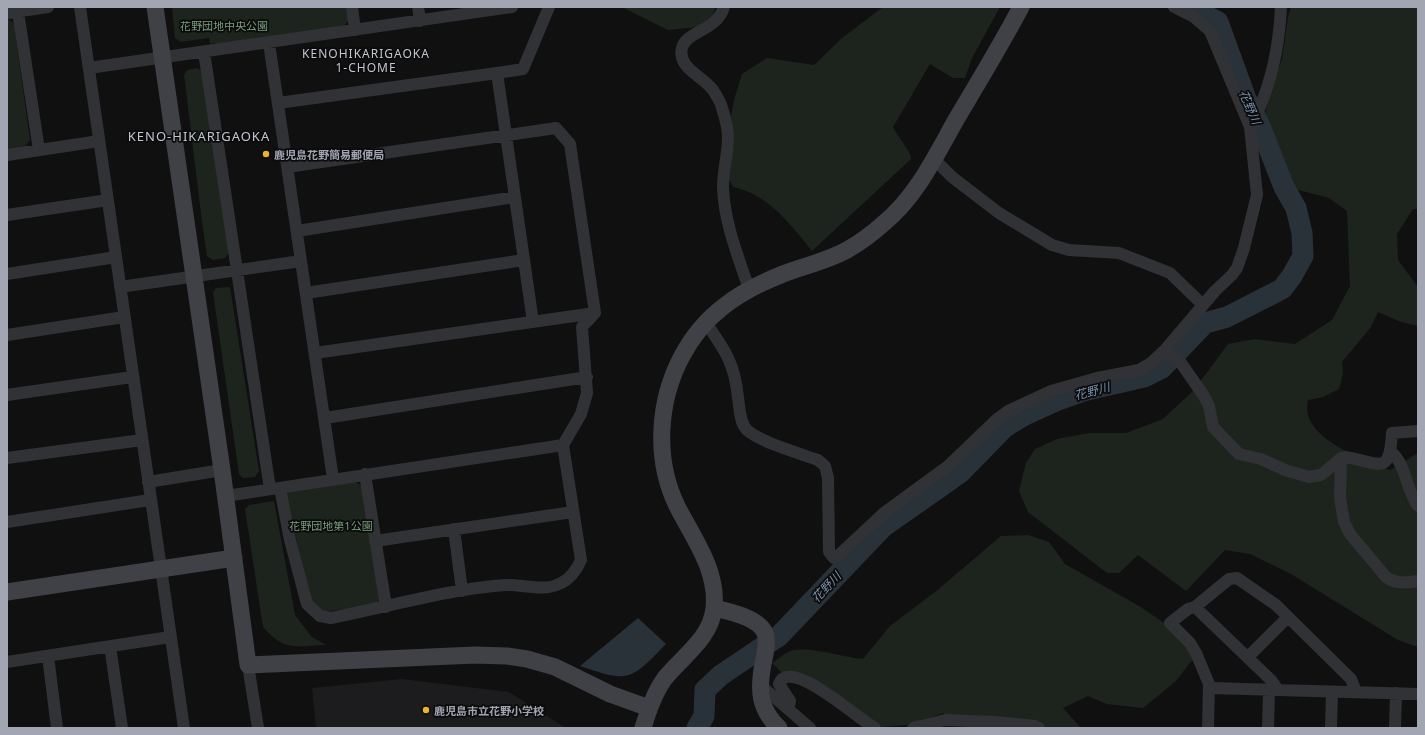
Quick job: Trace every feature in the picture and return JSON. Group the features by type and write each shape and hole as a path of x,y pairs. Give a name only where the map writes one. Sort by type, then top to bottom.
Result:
{"street":[{"path":"39,150 12,12 48,7"},
{"path":"80,7 132,377 184,728"},
{"path":"155,7 195,276 248,665 258,728"},
{"path":"352,7 355,30"},
{"path":"418,7 420,21"},
{"path":"89,68 512,7"},
{"path":"278,104 523,69 549,7"},
{"path":"724,7 721,15 710,26 688,38 682,47 682,58 690,70 712,89 722,107 728,137 723,186 726,214 749,289"},
{"path":"643,728 649,708 666,678 703,636 711,622 714,608 714,589 710,572 676,504 664,465 662,446 662,423 666,395 673,376 690,342 706,322 722,306 749,289 846,250 867,238 903,205 934,159 1021,7"},
{"path":"706,322 726,352 736,377 741,417 747,430 757,436 818,460 825,466 828,478 829,552 834,558 840,555 885,512 948,466 1008,411 1051,391 1097,378 1139,370 1151,363 1165,350 1215,291 1232,275 1244,248 1257,195 1250,127 1210,31 1194,17 1174,7"},
{"path":"1250,127 1261,106 1269,80 1280,21 1281,7"},
{"path":"269,43 334,479"},
{"path":"204,52 237,270 275,488 307,604 320,616 331,618 462,591 506,585 545,587 559,584 577,570 581,560 564,445 581,414 587,393 587,377 582,327 595,313"},
{"path":"497,73 533,322"},
{"path":"287,167 506,134 556,128 570,144 595,313"},
{"path":"7,155 99,141"},
{"path":"934,159 952,177 999,214 1052,245 1069,250 1119,253 1170,273 1203,305"},
{"path":"297,230 515,197"},
{"path":"7,215 108,200"},
{"path":"7,274 116,257"},
{"path":"306,293 524,260"},
{"path":"120,287 301,261"},
{"path":"315,353 595,313"},
{"path":"7,335 124,318"},
{"path":"1165,350 1177,360 1204,396 1209,406 1213,427 1239,454 1260,458 1285,470 1309,477 1321,475 1341,458 1345,457 1357,458 1378,464 1386,461 1391,452 1392,432 1418,431"},
{"path":"7,395 132,377"},
{"path":"324,418 587,377"},
{"path":"7,458 142,440"},
{"path":"226,496 564,445"},
{"path":"1391,452 1398,462 1418,506"},
{"path":"1341,458 1341,510 1350,534 1386,577 1392,581 1400,583 1418,581"},
{"path":"148,482 222,470"},
{"path":"365,474 386,607"},
{"path":"7,522 150,500"},
{"path":"375,541 573,512"},
{"path":"454,529 462,591"},
{"path":"7,592 234,558"},
{"path":"1208,728 1209,688 1196,652 1190,643 1170,623 1188,609 1196,607 1229,579 1237,578 1276,605 1351,679 1356,692"},
{"path":"1196,607 1271,680 1273,690 1268,728"},
{"path":"714,608 741,615 756,624 764,633 766,652 759,684 764,707 769,719 779,728"},
{"path":"1248,657 1288,617"},
{"path":"7,662 170,637"},
{"path":"110,646 122,728"},
{"path":"248,665 475,655 507,656 527,659 555,667 610,694 649,708"},
{"path":"48,656 57,728"},
{"path":"788,709 790,701 779,684 781,679 786,676 794,676 827,694 864,723 874,728"},
{"path":"759,684 810,728"},
{"path":"1209,688 1418,694"},
{"path":"1332,692 1332,728"},
{"path":"1395,728 1396,693"},
{"path":"913,728 945,720 996,722 1036,726 1039,728"}],"shaded area":[{"path":"638,618 666,644 636,672 619,676 609,675 580,666"},
{"name":"鹿児島市立花野小学校","path":"402,679 509,692 566,728 316,728 312,688"}],"green space":[{"name":"花野団地中央公園","path":"172,7 347,7 349,20 343,27 218,45 215,43 210,44 209,38 181,42 175,38"},
{"path":"622,7 716,7 712,16 698,27 668,30"},
{"path":"883,7 1000,7 972,58 965,78 953,78 930,64 893,127 908,151 911,159 812,251 787,221 768,203 757,196 733,187 729,179 734,143 731,117 734,100 742,74 767,58 814,65 842,38"},
{"path":"1291,7 1418,7 1418,209 1413,209 1397,234 1398,260 1418,287 1418,326 1401,322 1378,312 1371,327 1342,362 1343,374 1339,389 1323,397 1308,400 1308,413 1313,425 1323,436 1350,453 1390,470 1418,453 1418,647 1398,640 1291,574 1250,554 1225,550 1186,591 1138,555 1119,573 1107,573 1028,512 1019,491 1026,463 1035,449 1057,439 1089,433 1126,433 1163,419 1194,390 1228,344 1255,339 1295,344 1332,320 1350,286 1347,211 1329,198 1287,187 1265,153 1263,123 1269,96 1282,59 1288,17"},
{"path":"8,18 14,24 30,140 25,146 7,149"},
{"path":"197,68 202,71 229,253 225,258 213,260 207,256 184,75 187,70"},
{"path":"230,287 259,471 255,477 243,478 239,474 213,292 216,288"},
{"name":"花野団地第1公園","path":"355,481 363,487 379,600 373,606 320,612 311,602 286,495 289,491"},
{"path":"274,501 295,615 312,637 326,645 292,646 285,644 271,635 263,627 245,509 249,505"},
{"path":"1028,535 1049,542 1065,564 1139,606 1170,627 1191,652 1193,659 1176,681 1143,708 1107,704 1088,696 1063,708 1081,728 971,728 943,713 906,725 882,727 794,673 782,673 772,663 788,652 801,649 863,659 890,626 935,592 1001,536"}],"waterway":[{"name":"花野川","path":"697,728 704,716 705,690 721,675 779,636 883,527 960,473 1005,427 1023,416 1058,400 1083,391 1144,377 1162,368 1205,323 1227,317 1282,289 1292,276 1303,256 1302,233 1296,208 1284,187 1260,126 1246,99 1218,22 1210,18 1198,7"}],"place":[{"name":"鹿児島花野簡易郵便局","path":"266,154"},
{"name":"鹿児島市立花野小学校","path":"426,710"}],"district":[{"name":"KENOHIKARIGAOKA 1-CHOME","path":"366,60"},
{"name":"KENO-HIKARIGAOKA","path":"199,136"}]}
